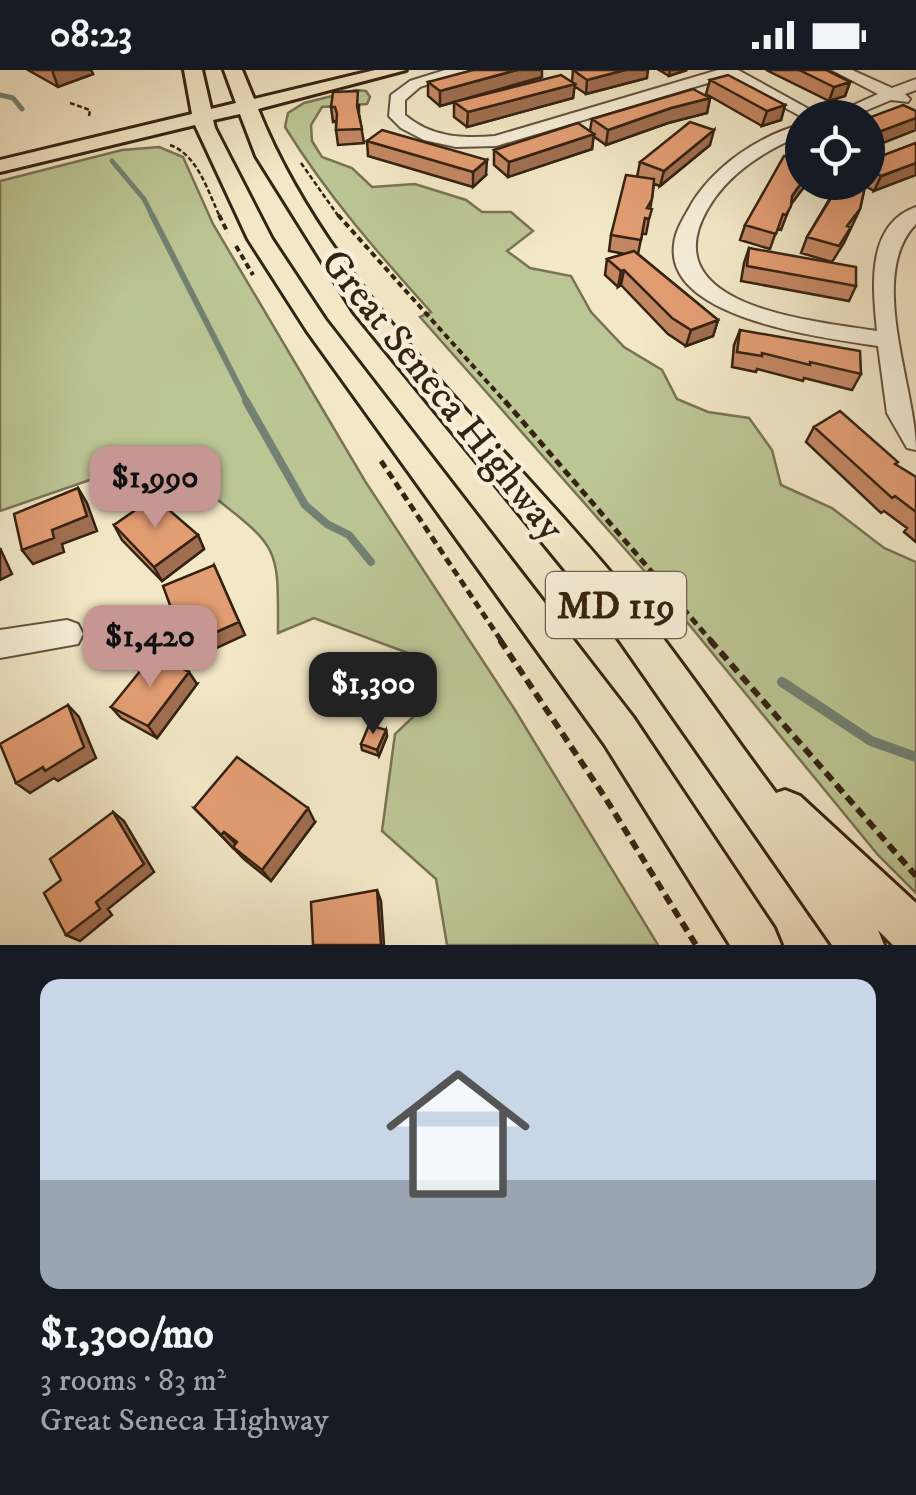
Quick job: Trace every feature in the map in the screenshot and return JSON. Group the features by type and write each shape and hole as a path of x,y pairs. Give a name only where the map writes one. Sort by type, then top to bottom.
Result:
{"main road":[{"name":"Great Seneca Highway","path":"194,70 199,106 260,239 316,325 620,732 757,945"},
{"path":"0,166 199,106 238,88 323,70"},
{"path":"238,88 397,70"},
{"name":"Great Seneca Highway","path":"238,88 266,156 362,304 614,603 860,945"},
{"path":"129,113 199,106"},
{"path":"76,146 143,138 176,141 199,152 239,195"},
{"path":"724,751 916,935"}],"street":[{"path":"461,70 425,80 401,92 397,116 415,130 438,139 466,143 496,141 728,71 785,101"},
{"path":"840,70 916,106"},
{"path":"884,100 916,84"},
{"path":"785,137 747,156 712,189 686,234 684,258 700,282 738,307 767,318 888,340"},
{"path":"916,213 902,224 886,248 882,269 898,413 916,441"},
{"path":"0,644 68,634"}],"path":[{"path":"70,103 90,110 88,116"},
{"path":"161,145 179,147 192,160 213,208 236,244 236,251 260,286"},
{"path":"296,154 349,232 537,437 916,876"},
{"path":"374,450 606,798 696,945"}],"green space":[{"path":"366,91 370,97 367,104 322,107 311,125 312,141 322,157 352,168 372,187 415,184 466,200 482,212 511,212 533,231 507,251 530,268 571,276 591,312 624,347 662,370 677,399 708,412 749,418 772,450 781,485 832,508 884,548 916,562 916,893 878,855 655,583 420,317 431,312 318,176 285,127 288,113 304,103"},
{"path":"159,147 183,157 213,224 365,481 515,710 658,945 447,945 436,879 382,831 395,734 432,699 408,653 314,618 278,633 277,584 271,553 252,528 214,497 137,503 110,473 0,511 0,181 122,150"}],"building":[{"path":"473,70 517,70 440,91 428,82"},
{"path":"573,70 625,70 587,80"},
{"path":"799,70 826,70 850,82 834,87"},
{"path":"561,75 575,84 468,112 454,102"},
{"path":"728,75 785,105 767,111 710,80"},
{"path":"693,89 710,98 608,130 592,119"},
{"path":"358,91 362,129 336,130 337,114 335,107 331,107 333,92"},
{"path":"903,105 916,111 916,118 885,130 885,112"},
{"path":"690,122 714,130 664,171 640,162"},
{"path":"578,123 594,134 509,162 494,150"},
{"path":"382,130 487,160 473,172 367,141"},
{"path":"916,143 916,163 885,175 885,155"},
{"path":"785,156 785,200 792,200 791,206 783,214 776,234 745,225"},
{"path":"626,175 654,179 647,208 652,209 649,219 645,218 641,240 611,235"},
{"path":"830,200 862,200 839,246 807,237"},
{"path":"749,248 856,267 856,286 747,266"},
{"path":"634,251 718,320 691,330 672,318 624,270 607,259"},
{"path":"740,330 860,351 861,374 762,353 737,352"},
{"path":"840,411 898,462 895,464 916,477 916,512 895,496 892,498 814,427"},
{"path":"78,488 87,516 52,530 54,538 22,550 14,514"},
{"path":"154,497 198,535 154,567 114,525"},
{"path":"214,565 239,622 185,646 163,586"},
{"path":"154,654 189,672 148,726 111,707"},
{"path":"68,705 84,747 16,783 0,744"},
{"path":"369,725 386,730 377,750 361,744"},
{"path":"237,757 308,808 262,870 233,847 237,842 224,832 221,835 194,808"},
{"path":"113,812 144,864 96,902 100,909 66,935 44,893 61,880 50,859"},
{"path":"377,890 381,945 313,945 311,902"}],"waterway":[{"path":"0,95 13,98 22,109"},
{"path":"112,161 144,199 152,215"},
{"path":"152,215 248,404"},
{"path":"246,401 305,505 327,524 349,535 371,562"},
{"path":"782,682 871,741 916,757"}]}
